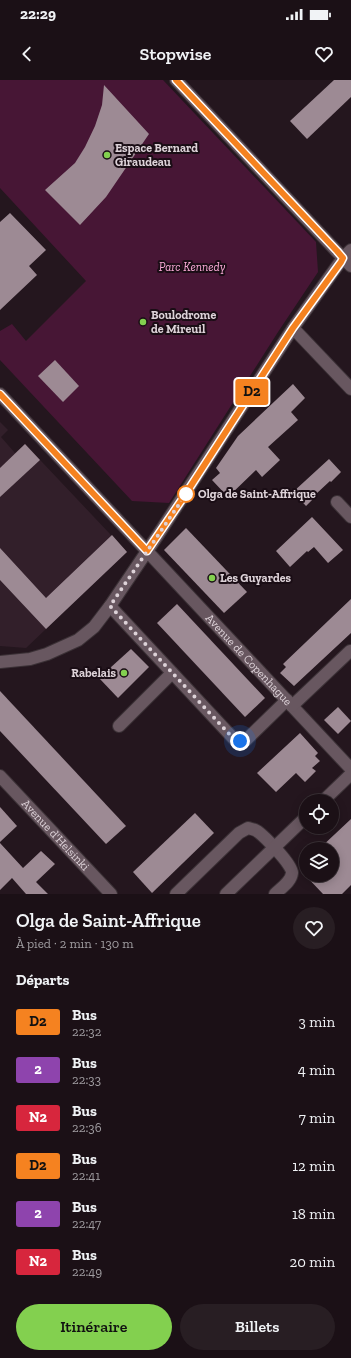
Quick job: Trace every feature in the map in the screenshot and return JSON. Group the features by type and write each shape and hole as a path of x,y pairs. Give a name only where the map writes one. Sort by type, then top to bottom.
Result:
{"street":[{"path":"0,662 30,659 64,648 78,640 94,627 110,606 183,498 293,328 348,258 176,80"},
{"path":"293,328 351,390"},
{"name":"Avenue de Copenhague","path":"0,394 351,769"},
{"path":"337,502 351,516"},
{"path":"110,606 233,738 240,741 246,740 350,651 351,652"},
{"path":"119,726 172,673"},
{"path":"330,794 351,774"},
{"name":"Avenue d'Helsinki","path":"0,776 111,894"},
{"path":"226,894 299,824"},
{"path":"176,894 239,833 248,828 256,830 291,866 293,872 289,880 275,894"}],"shaded area":[{"path":"0,422 8,430 1,437 15,453 25,444 127,552 26,648 0,646"}],"green space":[{"name":"Parc Kennedy","path":"0,80 163,80 316,242 318,272 169,503 132,501 0,360 0,331 12,324 26,341 86,281 0,188"}],"building":[{"path":"334,80 351,80 351,97 307,139 290,121"},
{"name":"Espace Bernard Giraudeau","path":"104,85 149,134 106,197 80,225 45,190 75,163 85,147 95,126 102,105"},
{"path":"10,213 46,250 29,266 37,275 0,310 0,222"},
{"path":"55,360 79,386 63,402 38,376"},
{"path":"293,384 305,398 291,412 298,420 268,447 280,460 262,477 256,470 228,497 212,480 220,473 216,468 238,436"},
{"path":"25,444 40,460 0,497 0,468"},
{"path":"329,459 341,472 316,494 316,496 306,506 293,492"},
{"path":"312,517 343,550 328,563 314,547 308,552 307,551 290,567 276,551"},
{"name":"Les Guyardes","path":"186,528 247,592 224,613 164,550"},
{"path":"112,535 127,552 46,629 0,580 0,548 46,598"},
{"path":"351,599 351,633 294,686 280,673 286,667 283,664"},
{"path":"177,604 265,698 245,717 157,623"},
{"name":"Rabelais","path":"131,649 149,667 118,698 99,678"},
{"path":"0,691 126,826 106,844 0,731"},
{"path":"338,707 351,721 338,734 324,720"},
{"path":"300,733 318,753 315,756 320,761 312,768 316,771 305,782 296,773 276,792 257,773"},
{"path":"0,807 17,826 0,842"},
{"path":"195,813 214,833 152,893 133,872"},
{"path":"351,819 351,885 342,894 323,894 312,882 339,882 339,842 326,842 335,834 339,834 339,830"},
{"path":"0,843 23,868 41,851 55,864 36,882 48,894 26,894 12,878 0,890"}],"bus line":[{"name":"D2","path":"0,394 147,551 293,328 341,262 343,258 337,251 176,80"}],"place":[{"name":"Espace Bernard Giraudeau","path":"107,155"},
{"name":"Boulodrome de Mireuil","path":"143,322"},
{"name":"Olga de Saint-Affrique","path":"186,494"},
{"name":"Les Guyardes","path":"212,578"},
{"name":"Rabelais","path":"124,673"}],"route":[{"path":"186,494 110,606 233,738 240,741"}]}
